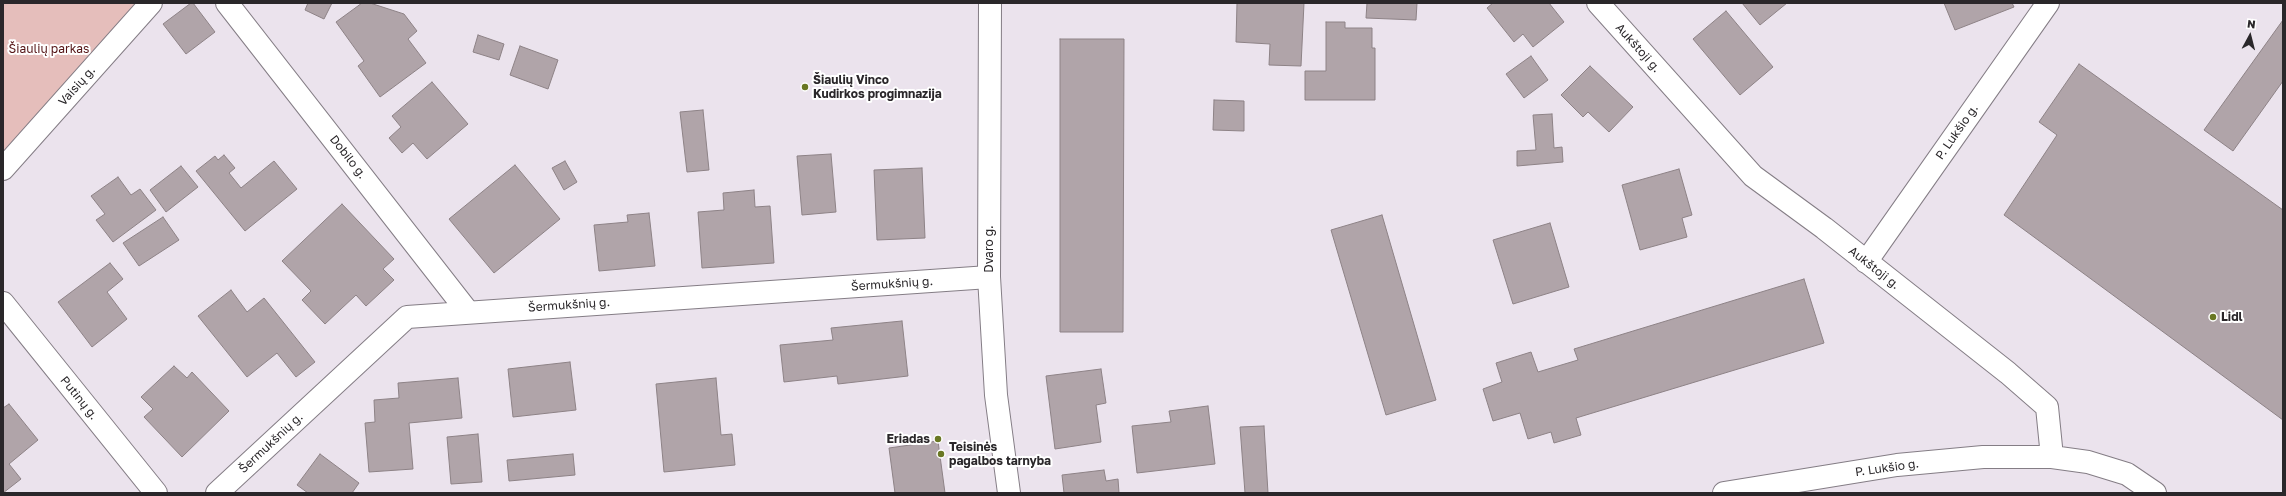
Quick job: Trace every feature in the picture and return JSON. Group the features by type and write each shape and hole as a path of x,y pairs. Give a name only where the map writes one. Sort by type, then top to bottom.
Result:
{"street":[{"name":"Vaisių g.","path":"3,169 151,3"},
{"name":"Dobilo g.","path":"227,3 468,312"},
{"name":"Dvaro g.","path":"990,3 989,277 996,394 1009,493"},
{"name":"Aukštoji g.","path":"1598,3 1753,176 1824,228 2008,373 2047,406 2052,457"},
{"name":"P. Lukšio g.","path":"1866,262 2048,3"},
{"name":"Šermukšnių g.","path":"217,493 407,317 989,277"},
{"name":"Putinų g.","path":"3,303 156,493"},
{"name":"P. Lukšio g.","path":"1724,493 1897,465 1983,457 2052,457"},
{"path":"2052,457 2088,462 2127,474 2155,493"}],"green space":[{"name":"Šiaulių parkas","path":"3,3 151,3 3,169"}],"building":[{"path":"193,3 215,32 186,54 163,24"},
{"path":"308,3 332,3 324,19 305,10"},
{"path":"362,3 370,3 404,14 417,31 408,39 426,63 380,97 358,66 364,61 336,22"},
{"path":"1237,3 1304,3 1301,66 1269,65 1270,44 1236,42"},
{"path":"1367,3 1417,3 1416,20 1366,18"},
{"path":"1493,3 1549,3 1564,22 1533,47 1523,34 1514,42 1487,8"},
{"path":"1742,3 1787,3 1760,25"},
{"path":"1944,3 2012,3 2014,7 1955,30"},
{"path":"1726,11 1773,67 1740,95 1693,39"},
{"path":"2283,20 2283,81 2233,151 2204,130"},
{"path":"1326,22 1345,22 1345,28 1372,28 1372,48 1375,48 1375,100 1305,100 1305,71 1326,71"},
{"path":"478,35 504,44 499,60 473,52"},
{"path":"1060,39 1124,39 1123,332 1060,332"},
{"path":"520,46 558,60 548,89 510,75"},
{"path":"1531,56 1548,80 1524,98 1506,74"},
{"name":"Lidl","path":"2079,64 2283,210 2283,420 2004,215 2057,135 2039,122"},
{"path":"1590,66 1633,107 1609,132 1588,112 1583,117 1561,95"},
{"path":"432,82 468,124 427,159 413,143 402,153 389,138 401,127 392,116"},
{"path":"1214,100 1244,101 1244,131 1213,130"},
{"path":"703,110 709,170 687,172 680,112"},
{"path":"1552,114 1554,148 1562,147 1563,162 1517,166 1517,151 1536,150 1533,115"},
{"path":"831,154 836,212 802,215 797,156"},
{"path":"224,155 235,168 229,173 241,188 274,161 297,189 245,231 196,171 215,156 218,160"},
{"path":"565,161 577,182 564,190 552,168"},
{"path":"515,165 560,219 494,273 449,219"},
{"path":"181,166 198,187 166,212 150,190"},
{"path":"922,168 925,238 877,240 874,170"},
{"path":"1679,169 1692,215 1682,218 1687,237 1640,250 1622,185"},
{"path":"118,177 131,195 140,189 156,210 113,242 96,220 105,214 91,196"},
{"path":"754,190 755,207 770,206 774,263 702,268 698,212 724,210 723,193"},
{"path":"342,204 394,259 383,269 394,280 366,306 356,295 325,324 302,300 311,291 282,261"},
{"path":"649,213 655,266 599,271 594,225 628,222 627,215"},
{"path":"1382,215 1436,400 1386,415 1331,230"},
{"path":"163,217 179,240 139,266 123,243"},
{"path":"1550,223 1569,287 1513,304 1493,240"},
{"path":"110,263 123,279 107,292 127,319 92,347 58,302"},
{"path":"1804,279 1824,343 1576,418 1581,435 1554,443 1551,432 1528,439 1520,413 1493,421 1483,389 1502,382 1496,363 1531,352 1538,372 1578,360 1574,349"},
{"path":"231,290 247,312 264,298 315,362 296,377 277,353 247,377 198,316"},
{"path":"902,321 908,376 838,384 837,376 784,382 780,345 833,340 831,328"},
{"path":"570,362 576,410 513,417 508,369"},
{"path":"174,366 187,378 192,372 229,411 182,457 144,417 153,409 141,397"},
{"path":"1101,369 1106,403 1096,405 1101,442 1055,449 1046,376"},
{"path":"458,378 462,418 409,423 413,469 369,472 365,423 375,422 374,400 399,398 398,383"},
{"path":"716,378 721,435 732,434 735,465 664,472 656,384"},
{"path":"9,404 38,440 9,464 21,479 3,493 3,408"},
{"path":"1208,406 1215,464 1137,473 1132,426 1171,422 1169,411"},
{"path":"1264,426 1268,493 1245,493 1240,427"},
{"path":"478,434 482,482 451,484 447,437"},
{"path":"938,441 945,493 895,493 889,448"},
{"path":"320,454 359,483 352,493 308,493 297,485"},
{"path":"573,454 575,475 509,481 507,460"},
{"path":"1104,470 1106,481 1118,479 1119,493 1064,493 1062,475"}],"place":[{"name":"Šiaulių Vinco Kudirkos progimnazija","path":"805,87"},
{"name":"Lidl","path":"2213,317"},
{"name":"Eriadas","path":"938,439"},
{"name":"Teisinės pagalbos tarnyba","path":"941,454"}]}
